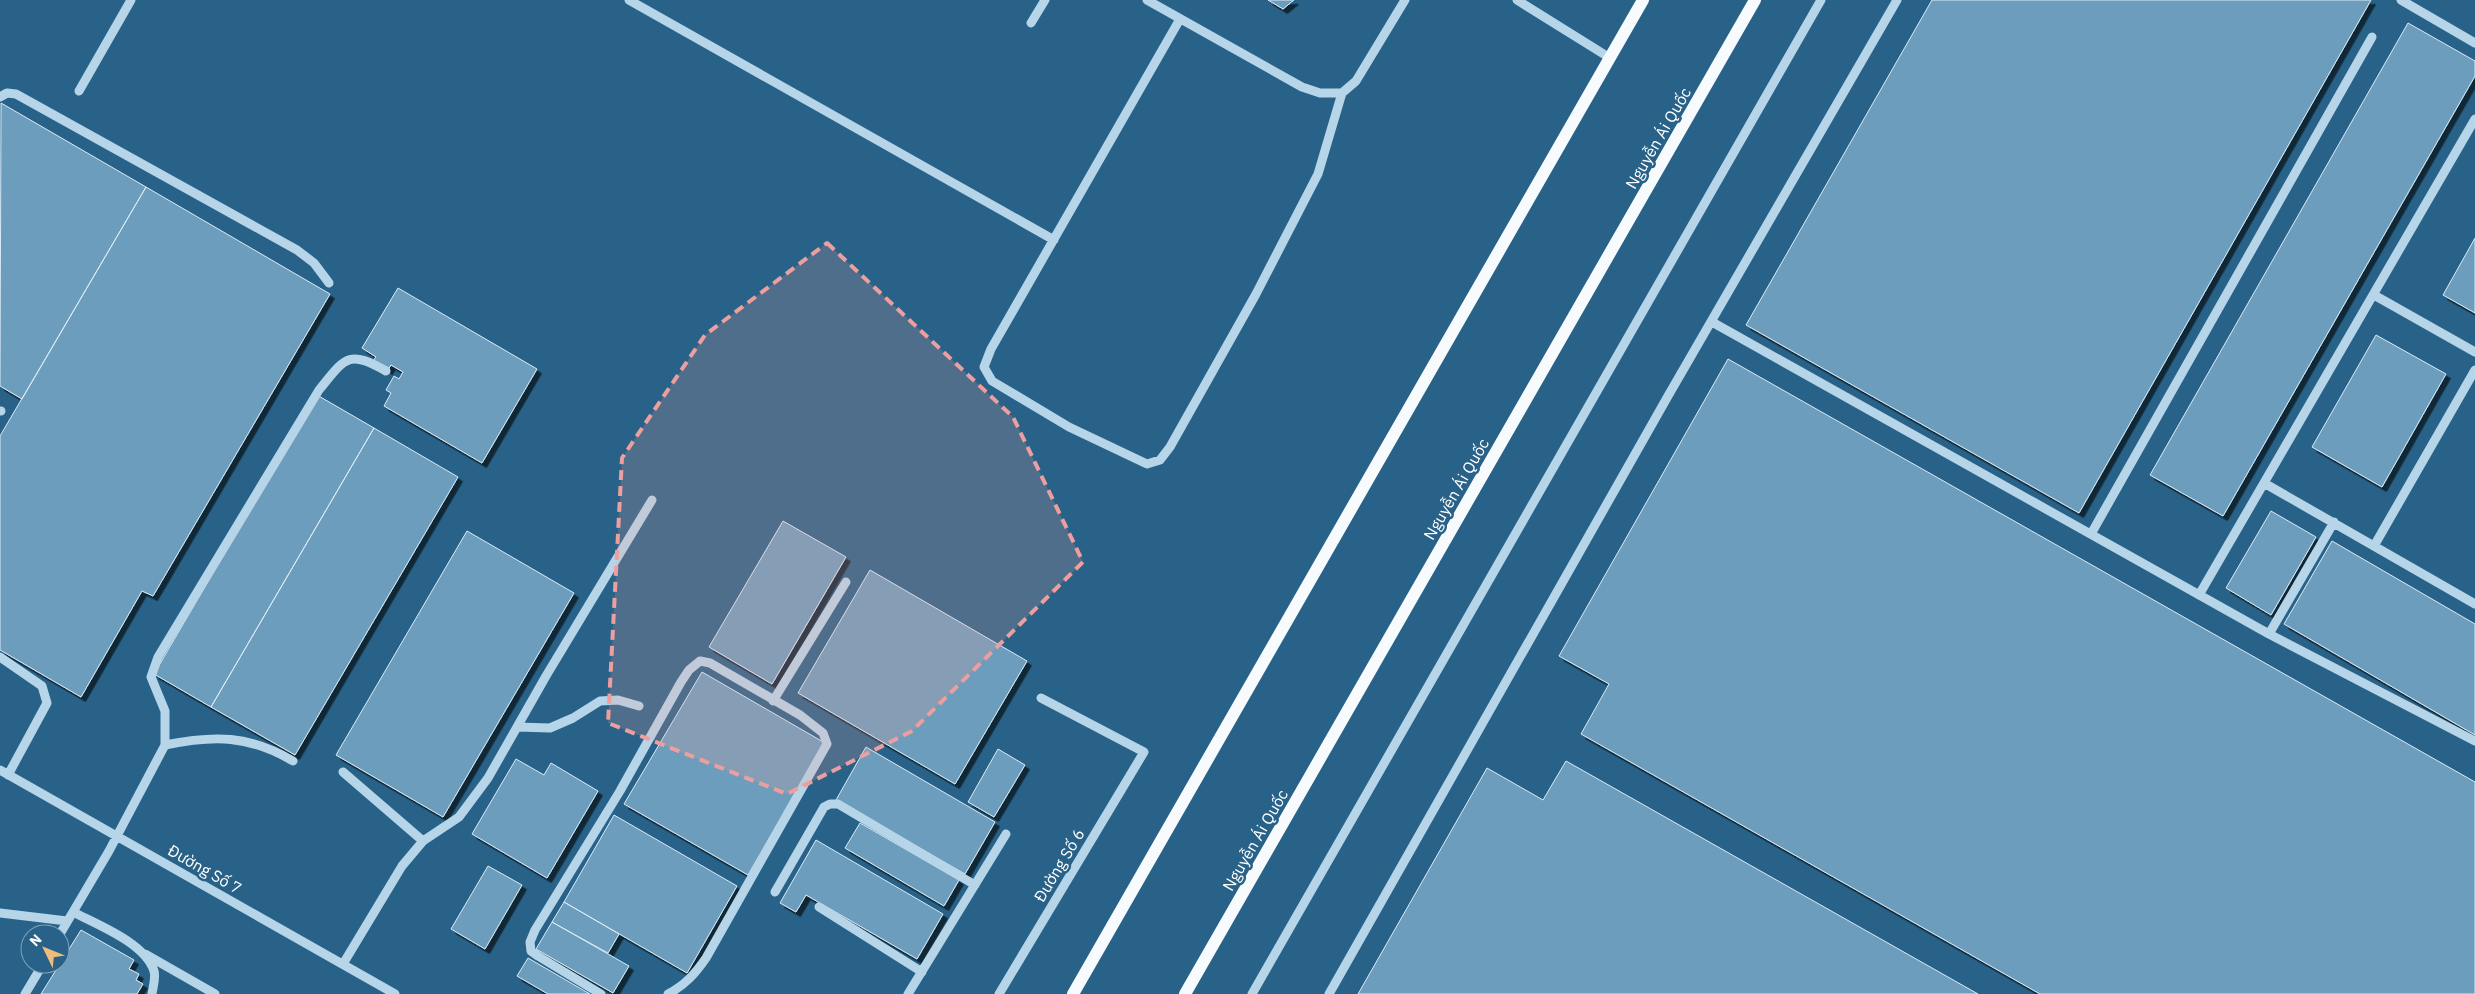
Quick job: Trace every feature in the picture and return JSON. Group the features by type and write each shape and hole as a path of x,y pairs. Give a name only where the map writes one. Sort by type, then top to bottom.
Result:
{"main road":[{"path":"1073,994 1643,0"},
{"name":"Nguyễn Ái Quốc","path":"1185,994 1755,0"}],"street":[{"path":"79,91 131,0"},
{"path":"629,0 1054,240"},
{"path":"1031,23 1045,0"},
{"path":"1147,0 1302,87 1320,93 1342,93"},
{"path":"1180,19 991,350 984,367 992,381 1069,427 1147,464 1160,460 1170,447 1256,294 1318,174 1342,93 1356,81 1405,0"},
{"path":"1516,0 1610,58"},
{"path":"1252,994 1821,0"},
{"path":"1329,994 1663,404 1897,0"},
{"path":"2401,0 2475,43"},
{"path":"2091,534 2372,37"},
{"path":"0,97 7,93 16,94 297,250 314,263 329,284"},
{"path":"2199,595 2475,119"},
{"path":"2374,295 2475,352"},
{"path":"1712,322 2269,634 2475,741"},
{"path":"0,913 67,922 117,837 165,746 165,711 151,677 158,657 319,390 347,361 355,357 365,359 386,372"},
{"path":"2374,546 2475,370"},
{"path":"2264,483 2475,604"},
{"path":"342,964 402,866 423,841 459,817 488,778 652,500"},
{"path":"2269,634 2334,522"},
{"path":"774,701 846,582"},
{"path":"0,657 42,686 47,703 4,773"},
{"path":"601,994 531,951 530,942 535,930 620,791 689,670 700,661 710,663 800,715 823,733 827,744 700,966 682,987 668,994"},
{"name":"Đường Số 6","path":"999,994 1144,752 1041,698"},
{"path":"517,727 550,728 573,718 600,701 618,700 639,706"},
{"path":"165,746 198,738 226,738 257,744 293,761"},
{"path":"343,772 423,841"},
{"name":"Đường Số 7","path":"4,773 395,994"},
{"path":"775,892 824,807 830,804 838,804 975,885"},
{"path":"908,994 1006,834"},
{"path":"819,907 922,972"},
{"path":"73,912 110,931 145,954 215,994"},
{"path":"145,954 155,972 152,994"},
{"path":"25,994 37,974"}],"highlighted area":[{"path":"827,243 1013,417 1083,562 912,731 787,794 608,723 622,458 705,335"}],"building":[{"path":"1268,0 1294,0 1283,9"},
{"path":"1932,0 2371,0 2079,513 1746,325"},
{"path":"2408,23 2475,61 2475,76 2223,516 2150,475"},
{"path":"1,103 146,187 22,399 0,386"},
{"path":"146,187 330,294 153,596 142,591 81,697 0,650 0,436"},
{"path":"2475,238 2475,313 2443,295"},
{"path":"398,288 537,369 482,463 384,406 391,393 386,390 394,376 399,379 403,372 391,365 388,370 373,361 376,357 362,348"},
{"path":"2376,335 2446,374 2382,487 2312,447"},
{"path":"1728,359 2475,782 2475,994 2040,994 1581,734 1609,684 1559,656"},
{"path":"317,395 374,428 211,707 154,674"},
{"path":"374,428 458,477 295,755 211,707"},
{"path":"2271,511 2316,537 2271,615 2226,588"},
{"path":"783,521 846,557 772,684 709,647"},
{"path":"467,531 574,593 443,817 336,755"},
{"path":"2332,541 2475,624 2475,735 2284,624"},
{"path":"870,570 1027,661 955,784 798,693"},
{"path":"702,672 825,743 748,875 624,804"},
{"path":"866,747 995,822 965,874 836,800"},
{"path":"998,749 1025,765 994,817 968,802"},
{"path":"516,759 544,775 551,763 598,791 547,878 472,834"},
{"path":"1566,761 1978,994 1358,994 1487,768 1543,800"},
{"path":"614,815 737,886 687,973 564,902"},
{"path":"860,823 959,880 944,906 845,848"},
{"path":"816,840 943,914 917,959 806,895 796,912 780,903"},
{"path":"488,866 522,885 485,949 451,929"},
{"path":"564,902 619,934 608,953 552,922"},
{"path":"552,922 629,966 613,993 536,949"},
{"path":"81,930 134,960 129,969 139,974 136,980 143,984 137,994 41,994 54,974 70,974 70,948"},
{"path":"528,958 590,994 548,994 517,976"}]}
